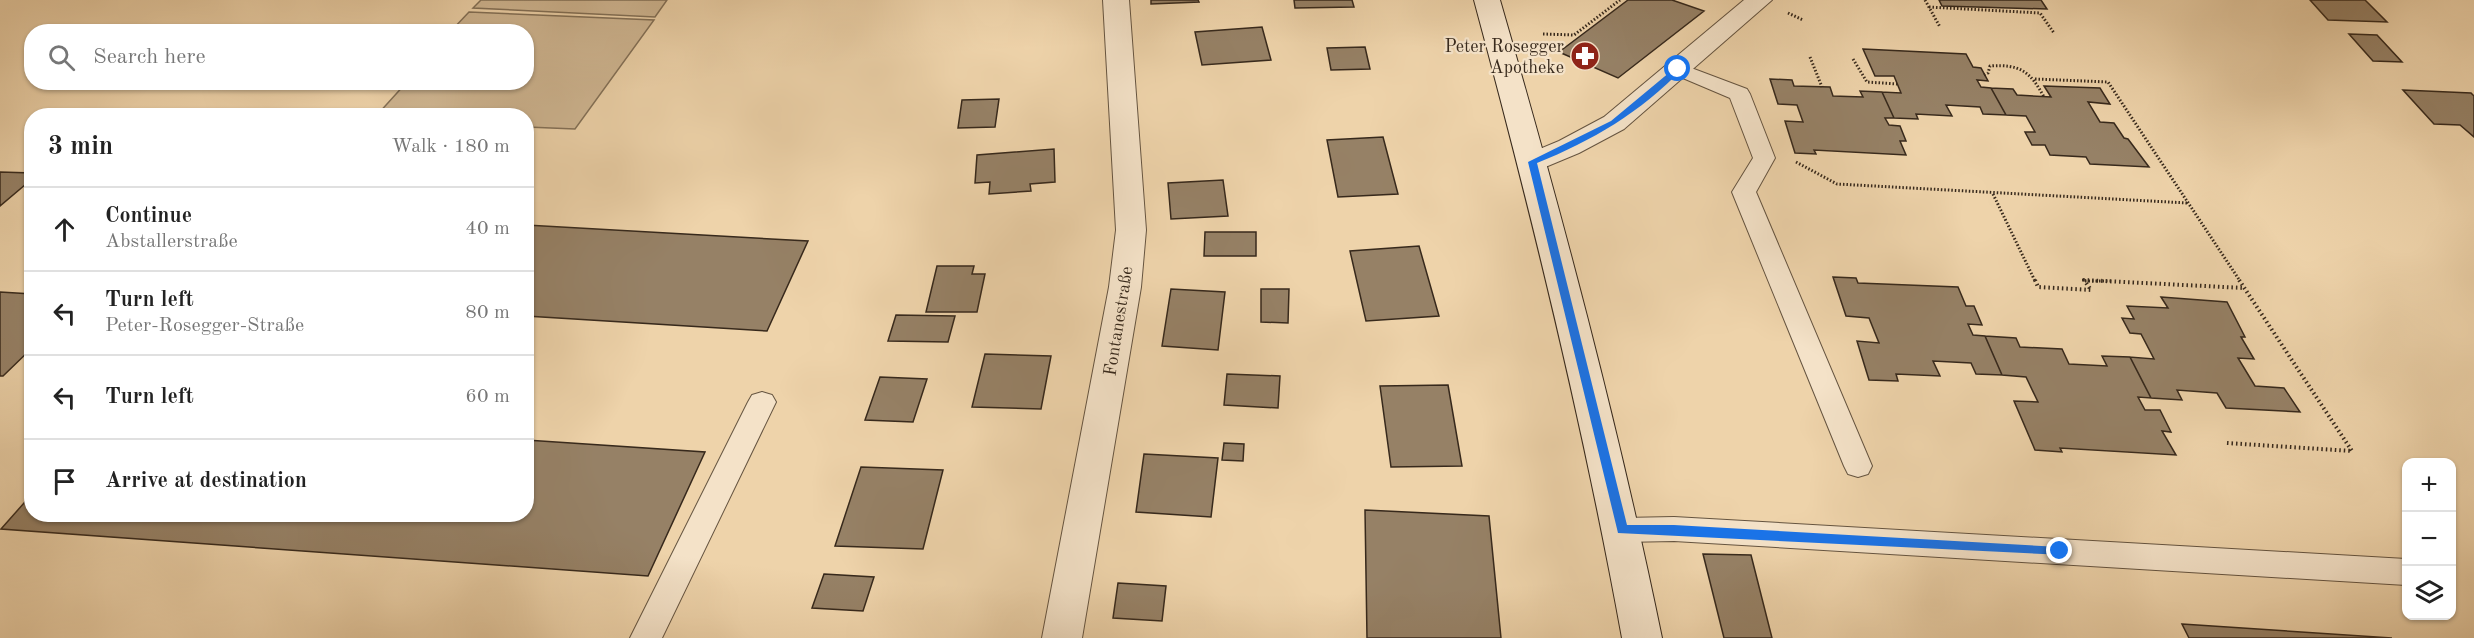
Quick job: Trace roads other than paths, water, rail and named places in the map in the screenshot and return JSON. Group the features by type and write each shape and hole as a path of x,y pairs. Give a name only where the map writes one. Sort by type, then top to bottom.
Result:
{"street":[{"name":"Fontanestraße","path":"1062,638 1125,287 1131,230 1116,0"},
{"path":"1486,0 1533,162 1622,530 1642,638"},
{"path":"1533,162 1569,147 1614,123 1754,2"}],"lane":[{"path":"1678,69 1739,94 1764,158 1744,192 1858,466"},
{"path":"645,638 762,402"},
{"path":"1622,530 1685,530 2402,572"}],"place":[{"name":"Peter Rosegger Apotheke","path":"1585,56"}]}
